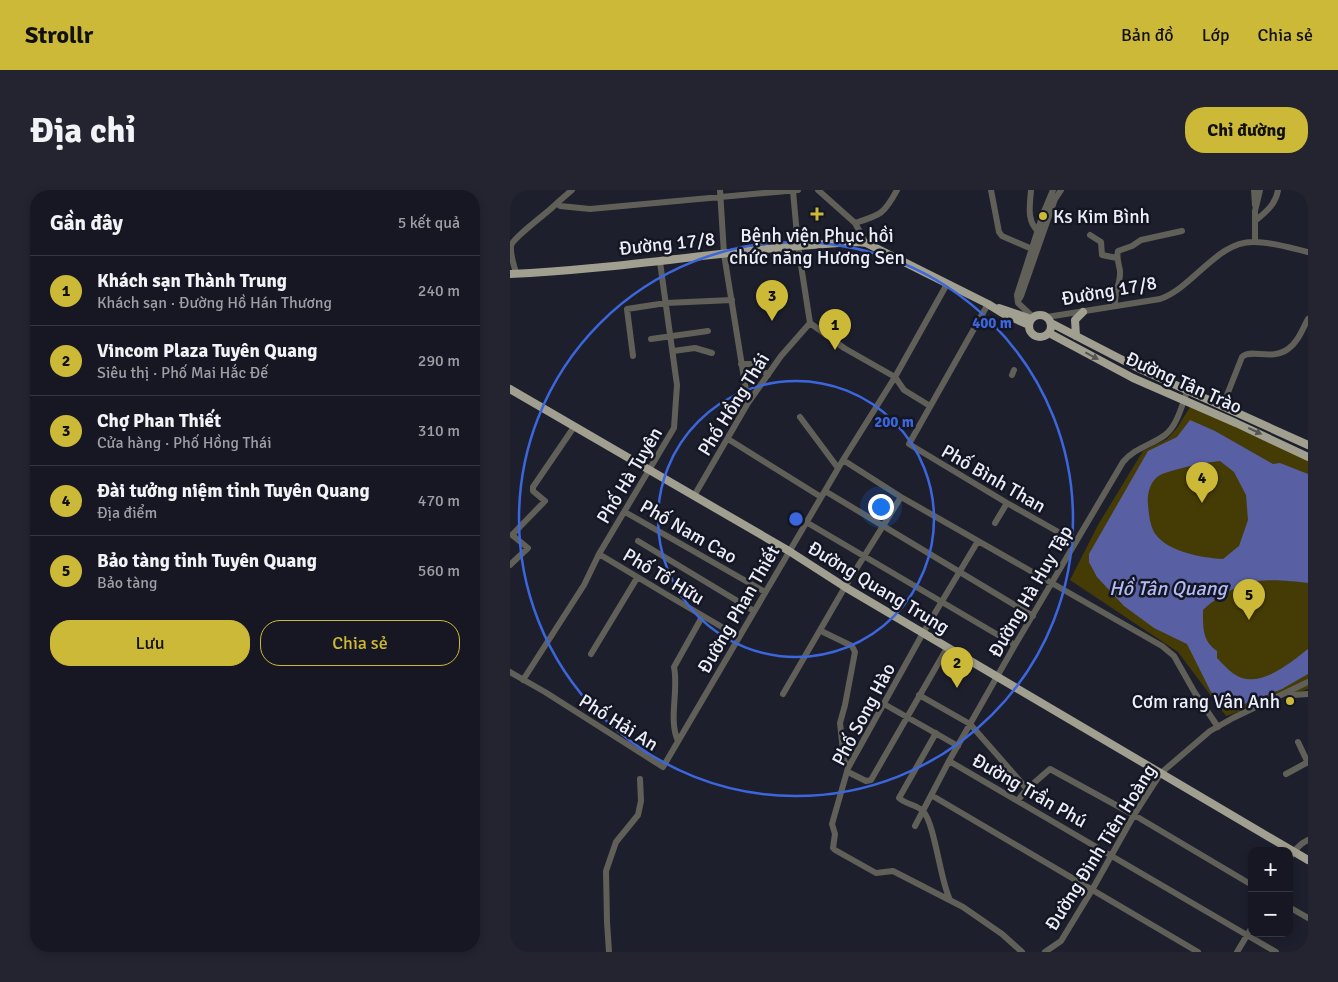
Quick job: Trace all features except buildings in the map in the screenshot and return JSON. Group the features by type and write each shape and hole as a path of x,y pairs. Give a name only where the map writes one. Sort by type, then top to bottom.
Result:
{"main road":[{"name":"Đường 17/8","path":"513,274 660,262 798,246 852,242 866,243 990,306 1006,309 1031,320"},
{"path":"1076,336 1074,328 1076,320 1083,312"},
{"path":"1040,314 1049,320 1049,333 1042,337 1035,336 1031,332 1031,320 1040,314"},
{"name":"Đường Tân Trào","path":"1049,320 1138,368 1308,445"},
{"name":"Đường Tân Trào","path":"1049,333 1133,378 1308,457"},
{"name":"Đường Quang Trung","path":"510,389 789,551 947,648 1308,860"}],"street":[{"path":"513,274 510,253 511,243 559,205 572,190"},
{"path":"559,205 590,209 720,193 795,190 798,246 810,323 844,348 895,377 904,390 930,406"},
{"path":"818,190 856,223 866,243"},
{"path":"856,223 882,213 897,190"},
{"path":"991,190 999,232 1002,236 1032,249"},
{"path":"1031,190 1029,213 1031,221 1040,233"},
{"path":"1018,301 1053,190"},
{"path":"1031,320 1018,301 1017,295 1032,249 1055,198 1061,190"},
{"path":"1254,190 1255,242"},
{"path":"1255,211 1260,190"},
{"path":"1255,221 1268,210 1275,200 1278,190"},
{"path":"720,193 724,254 748,403"},
{"path":"1115,306 1115,293 1120,270 1117,258 1118,251 1141,240 1182,231"},
{"path":"1090,235 1100,242 1102,256 1117,258"},
{"name":"Đường 17/8","path":"1049,320 1170,296 1181,289 1222,253 1243,243 1255,242 1308,252"},
{"name":"Phố Hà Tuyên","path":"523,680 572,605 599,554 674,428 677,385 660,262"},
{"name":"Đường Phan Thiết","path":"707,690 838,468 895,377 947,284"},
{"path":"633,356 627,310 666,303 732,300"},
{"name":"Phố Bình Than","path":"990,306 909,442 910,446 1076,542"},
{"path":"1223,405 1242,357 1250,353 1266,356 1278,355 1287,350 1296,341 1308,319"},
{"name":"Phố Hồng Thái","path":"694,496 748,403 781,356 810,323"},
{"path":"651,339 708,331"},
{"path":"672,351 695,348 712,353"},
{"path":"741,364 755,364 768,375"},
{"name":"Đường Hà Huy Tập","path":"915,826 949,761 1015,645 1123,462 1135,450 1166,434 1177,419 1188,390"},
{"path":"800,417 838,468"},
{"path":"510,565 528,548 512,535 545,501 533,491 533,487 574,427"},
{"path":"728,439 961,572 1033,616"},
{"path":"843,460 978,541 1162,646 1174,656 1194,693 1218,727"},
{"path":"783,694 845,587 901,496"},
{"path":"995,523 1007,503"},
{"name":"Phố Nam Cao","path":"625,512 765,592"},
{"path":"806,522 1015,645"},
{"path":"638,541 754,611"},
{"name":"Phố Song Hào","path":"978,541 923,633 848,770 832,824 835,834 833,848 876,873 893,871 950,900 983,920 1022,952"},
{"name":"Phố Tố Hữu","path":"599,554 739,637"},
{"path":"591,654 637,578"},
{"path":"678,741 674,731 676,688 674,667 702,616"},
{"path":"821,631 852,646 855,652 840,724 844,760 848,770 866,781 871,780 947,648"},
{"name":"Phố Hải An","path":"510,672 663,767 707,690"},
{"name":"Đường Đinh Tiên Hoàng","path":"1045,952 1061,941 1134,815 1161,773 1187,749 1218,727 1308,682"},
{"path":"1290,691 1293,694 1308,694"},
{"path":"919,695 970,724 1027,789"},
{"path":"884,704 958,746"},
{"path":"936,733 900,795 901,800 922,811 929,824 944,886 950,900"},
{"path":"1286,774 1308,763 1298,742"},
{"name":"Đường Trần Phú","path":"949,761 1276,952"},
{"path":"1018,800 1027,789 1050,769 1134,815 1248,883"},
{"path":"610,952 607,922 606,871 616,842 638,815 641,801 640,780"},
{"path":"931,795 1198,952"},
{"path":"1294,851 1308,840"},
{"path":"1293,909 1308,918"},
{"path":"1237,952 1247,935"}],"shaded area":[{"path":"1190,407 1308,458 1308,689 1226,716 1178,652 1070,580 1098,525 1143,451 1167,439 1177,428"}],"water":[{"name":"Hồ Tân Quang","path":"1190,420 1215,431 1273,464 1280,463 1308,474 1308,583 1263,580 1250,582 1236,588 1203,610 1203,628 1208,643 1217,651 1217,658 1228,670 1238,677 1251,679 1269,675 1286,666 1308,649 1308,674 1282,689 1229,710 1211,692 1187,644 1154,628 1124,606 1097,577 1089,562 1089,554 1148,451 1177,437","holes":["1220,461 1234,472 1246,495 1248,520 1239,546 1223,559 1178,550 1169,546 1156,535 1150,521 1148,494 1150,487 1157,477 1177,469"]}],"place":[{"name":"Bệnh viện Phục hồi chức năng Hương Sen","path":"817,214"},
{"name":"Ks Kim Bình","path":"1043,216"},
{"name":"Chợ Phan Thiết","path":"772,321"},
{"name":"Khách sạn Thành Trung","path":"835,350"},
{"name":"Đài tưởng niệm tỉnh Tuyên Quang","path":"1202,503"},
{"name":"Bảo tàng tỉnh Tuyên Quang","path":"1249,620"},
{"name":"Vincom Plaza Tuyên Quang","path":"957,688"},
{"name":"Cơm rang Vân Anh","path":"1290,701"}]}
